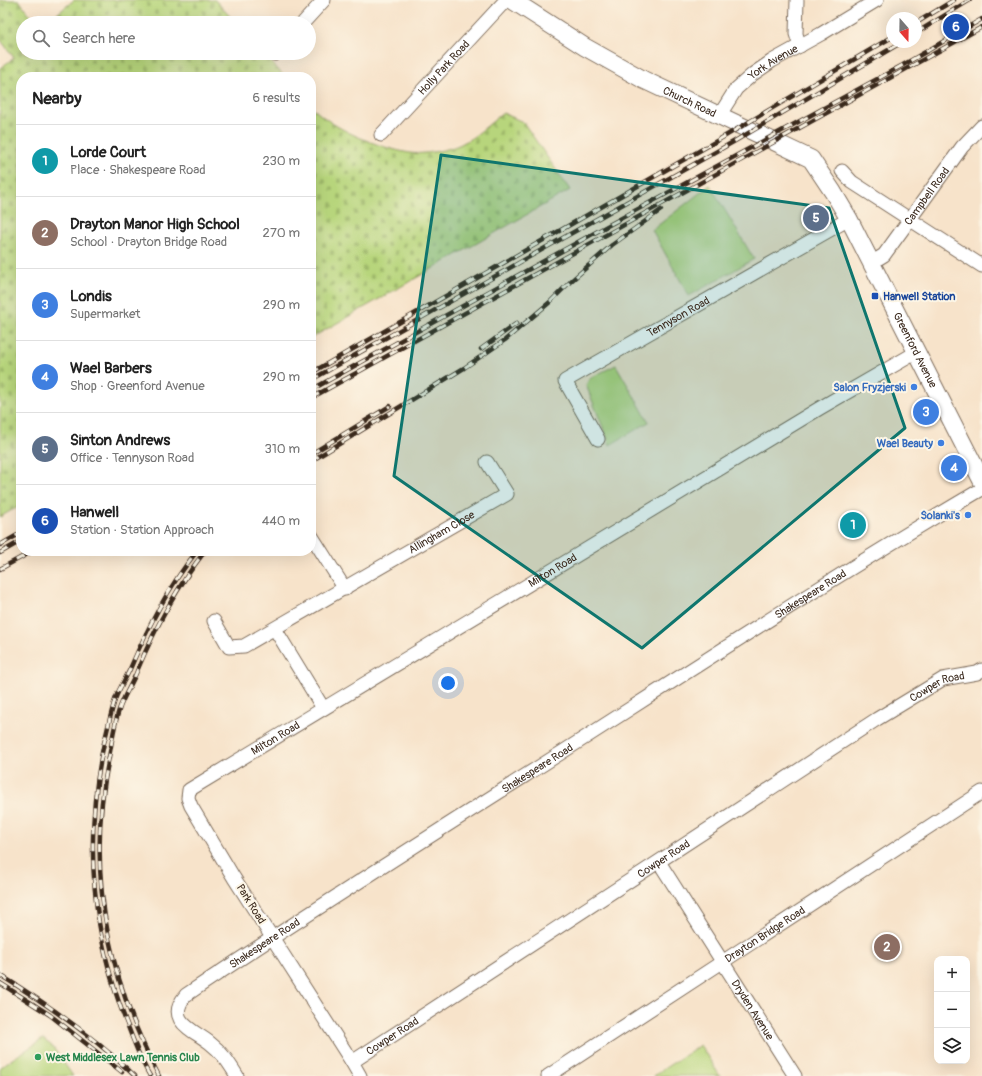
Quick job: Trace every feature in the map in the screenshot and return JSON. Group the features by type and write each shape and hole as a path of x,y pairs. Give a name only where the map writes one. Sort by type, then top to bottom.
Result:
{"street":[{"path":"309,16 324,0"},
{"name":"Holly Park Road","path":"381,135 506,0"},
{"name":"Church Road","path":"512,0 585,48 644,80 811,159 849,219"},
{"name":"York Avenue","path":"719,116 736,89 753,74 772,61 800,46 796,34 797,0"},
{"path":"800,46 877,0"},
{"name":"Campbell Road","path":"871,263 884,255 962,147 982,126"},
{"path":"842,171 852,182 982,266"},
{"name":"Greenford Avenue","path":"849,219 982,481"},
{"name":"Tennyson Road","path":"598,439 565,381 849,219"},
{"name":"Milton Road","path":"189,790 820,408 917,352"},
{"name":"Allingham Close","path":"214,621 229,647 244,646 345,589 507,494 487,462"},
{"name":"Shakespeare Road","path":"237,1076 221,1052 184,1025 180,1017 180,1005 186,995 272,938 779,613 925,522 982,489"},
{"path":"316,543 345,589"},
{"path":"275,629 323,708"},
{"name":"Cowper Road","path":"352,1062 877,719 943,679 977,673 982,670"},
{"name":"Park Road","path":"189,790 188,798 191,806 272,938 360,1076"},
{"name":"Drayton Bridge Road","path":"548,1076 982,792"},
{"name":"Dryden Avenue","path":"659,862 795,1076"}],"highlighted area":[{"path":"441,155 829,208 905,428 642,648 394,476"}],"green space":[{"path":"0,0 19,0 31,16 16,16 16,60 269,60 280,72 16,72 16,508 0,517 0,68 14,58 0,39"},
{"path":"74,0 215,0 230,16 55,16"},
{"path":"316,110 343,130 384,147 410,153 429,153 461,144 477,134 503,113 523,122 570,190 316,335"},
{"path":"710,185 754,259 689,296 652,230"},
{"path":"616,365 649,422 610,445 586,385 590,378"},
{"name":"West Middlesex Lawn Tennis Club","path":"43,1039 52,1046 73,1076 0,1076 0,1067"},
{"path":"700,1045 720,1076 653,1076"}],"railway":[{"path":"922,19 954,0"},
{"path":"922,29 970,0"},
{"path":"316,387 607,226 903,65 982,19"},
{"path":"316,395 982,27"},
{"path":"316,370 727,135 886,41"},
{"path":"316,377 735,141 892,48"},
{"path":"316,458 464,368 505,340 550,302 571,281 612,245 661,210"},
{"path":"481,349 517,323"},
{"path":"316,451 390,406"},
{"path":"0,545 16,536"},
{"path":"0,553 16,544"},
{"path":"0,569 24,556"},
{"path":"150,1076 141,1059 116,995 99,924 93,852 94,816 104,743 116,697 159,608 193,556"},
{"path":"159,1076 141,1038 126,999 114,960 106,921 101,881 100,840 102,799 113,734 121,705 151,639 175,594 201,556"},
{"path":"0,975 70,1022 104,1048 135,1076"},
{"path":"0,983 50,1015 122,1072"}],"place":[{"name":"Hanwell","path":"956,27"},
{"name":"Sinton Andrews","path":"816,218"},
{"name":"Hanwell Station","path":"875,296"},
{"name":"Salon Fryzjerski","path":"914,387"},
{"name":"Londis","path":"926,412"},
{"name":"Wael Beauty","path":"941,443"},
{"name":"Wael Barbers","path":"954,468"},
{"name":"Solanki's","path":"968,515"},
{"name":"Lorde Court","path":"853,525"},
{"name":"Drayton Manor High School","path":"887,947"},
{"name":"West Middlesex Lawn Tennis Club","path":"38,1057"}]}
